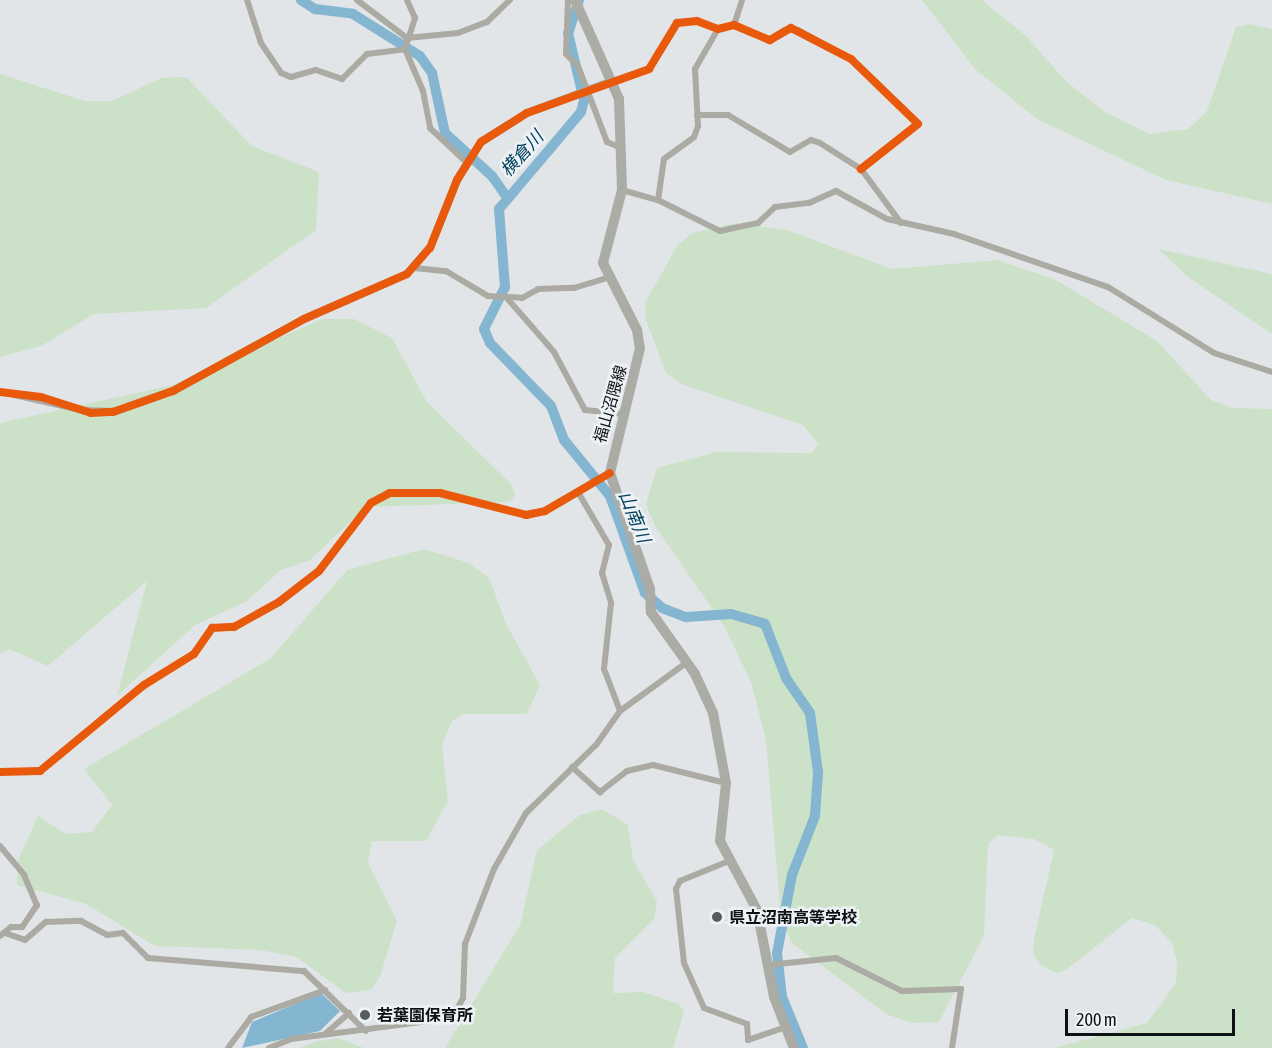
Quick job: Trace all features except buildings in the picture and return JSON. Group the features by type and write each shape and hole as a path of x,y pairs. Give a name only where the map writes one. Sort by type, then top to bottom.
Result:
{"main road":[{"name":"福山沼隈線","path":"575,0 619,99 622,190 604,246 606,278 637,330 640,348 610,473"},
{"path":"610,473 657,625 686,663 713,713 726,783 718,829 729,861 757,910 785,1027 794,1048"}],"street":[{"path":"247,0 261,43 281,73 291,77 316,70 342,79 367,54 405,48"},
{"path":"357,0 407,38 458,33 487,22 510,0"},
{"path":"407,0 415,18 405,48 423,91 430,128 466,162"},
{"path":"568,0 563,43 569,60 578,66 608,142 621,148"},
{"path":"734,25 742,0"},
{"path":"415,268 429,248 466,162 471,154 497,129 576,93 649,69 677,23 697,21 718,29 734,25 770,40 791,28 818,39 851,58 914,116 917,127 861,169"},
{"path":"658,200 664,159 694,137 697,115 695,69 718,29"},
{"path":"697,115 728,116 790,152 814,140 861,169 903,225"},
{"path":"622,190 658,200 720,231 758,223 775,207 809,203 836,191 903,225 954,234 1108,287 1214,352 1272,372"},
{"path":"0,392 85,411 113,412 173,391 304,319 415,268 446,271 488,297 522,298 538,289 574,288 606,278"},
{"path":"506,297 554,352 585,410 624,414"},
{"path":"0,772 40,771 144,685 194,654 212,628 234,627 279,602 320,571 371,502 390,493 440,493 526,515 578,492 610,473"},
{"path":"578,492 609,545 602,573 610,603 604,669 620,711"},
{"path":"269,1048 324,1035 443,1023 460,1010 465,944 494,869 526,813 572,767 620,711 686,663"},
{"path":"572,767 600,792 627,771 653,765 726,783"},
{"path":"0,846 37,896 30,919 2,935"},
{"path":"729,861 680,881 676,889 684,963 704,1008 747,1024 748,1040 785,1027"},
{"path":"2,935 26,940 46,922 81,921 107,935 123,933 148,958 304,971 366,1031"},
{"path":"770,964 836,958 902,991 961,989 952,1048"},
{"path":"228,1048 251,1017 325,990"},
{"path":"324,1035 349,1013"}],"green space":[{"path":"922,0 982,0 1026,36 1066,81 1103,111 1150,134 1188,129 1207,111 1236,27 1250,24 1272,29 1272,204 1166,180 1037,119 975,69"},
{"path":"0,74 85,101 112,101 161,78 186,77 252,146 319,172 316,230 206,308 94,314 41,346 0,357"},
{"path":"736,223 787,230 892,269 998,260 1056,280 1157,341 1211,400 1233,408 1272,409 1272,1048 1054,1048 1147,1023 1176,983 1177,962 1172,943 1155,925 1132,918 1067,969 1057,973 1042,966 1033,953 1034,939 1054,850 1034,839 998,835 988,844 984,936 939,1022 911,1023 886,1014 792,943 781,920 766,740 751,682 724,626 655,526 646,504 657,468 716,452 812,453 818,444 803,425 681,384 666,373 646,320 645,303 677,246 692,233"},
{"path":"1158,249 1272,274 1272,334 1188,277"},
{"path":"322,319 354,319 392,338 427,402 512,485 515,495 510,502 366,507 310,560 281,570 247,601 195,625 117,696 147,581 48,666 9,649 0,654 0,423 172,385"},
{"path":"424,549 469,563 490,579 505,622 540,685 527,714 463,714 452,721 442,744 448,801 426,841 372,841 368,863 397,921 380,977 371,990 346,993 296,957 260,950 155,946 86,904 17,885 18,860 38,816 66,834 92,832 112,805 84,769 271,658 347,570"},
{"path":"602,809 628,825 633,860 657,901 654,919 615,958 613,993 643,992 679,1004 684,1012 673,1048 445,1048 520,925 537,850 580,815"},
{"path":"338,1038 364,1048 300,1048 314,1042"}],"water":[{"path":"321,993 340,1011 320,1031 242,1048 252,1022"}],"waterway":[{"name":"山南川","path":"301,0 315,9 353,14 420,56 432,73 445,133 492,176 506,196"},
{"name":"山南川","path":"579,0 568,33 584,100 581,112 499,209 505,287 484,329 490,343 551,406 564,440 610,496 645,593 662,608 686,617 731,614 765,624 786,678 810,713 818,772 815,816 792,875 777,953 782,997 803,1048"}],"cycle path":[{"path":"0,392 41,397 91,413 113,412 173,391 304,319 407,274 430,248 457,180 481,142 527,113 649,69 677,23 697,21 718,29 734,25 770,40 791,28 851,59 918,124 861,169"},
{"path":"0,772 40,771 144,685 194,654 212,628 234,627 279,602 319,571 371,503 390,493 440,493 526,515 545,511 610,473"}],"place":[{"name":"県立沼南高等学校","path":"717,917"},
{"name":"若葉園保育所","path":"365,1015"}],"water label":[{"name":"横倉川","path":"522,154"}]}
